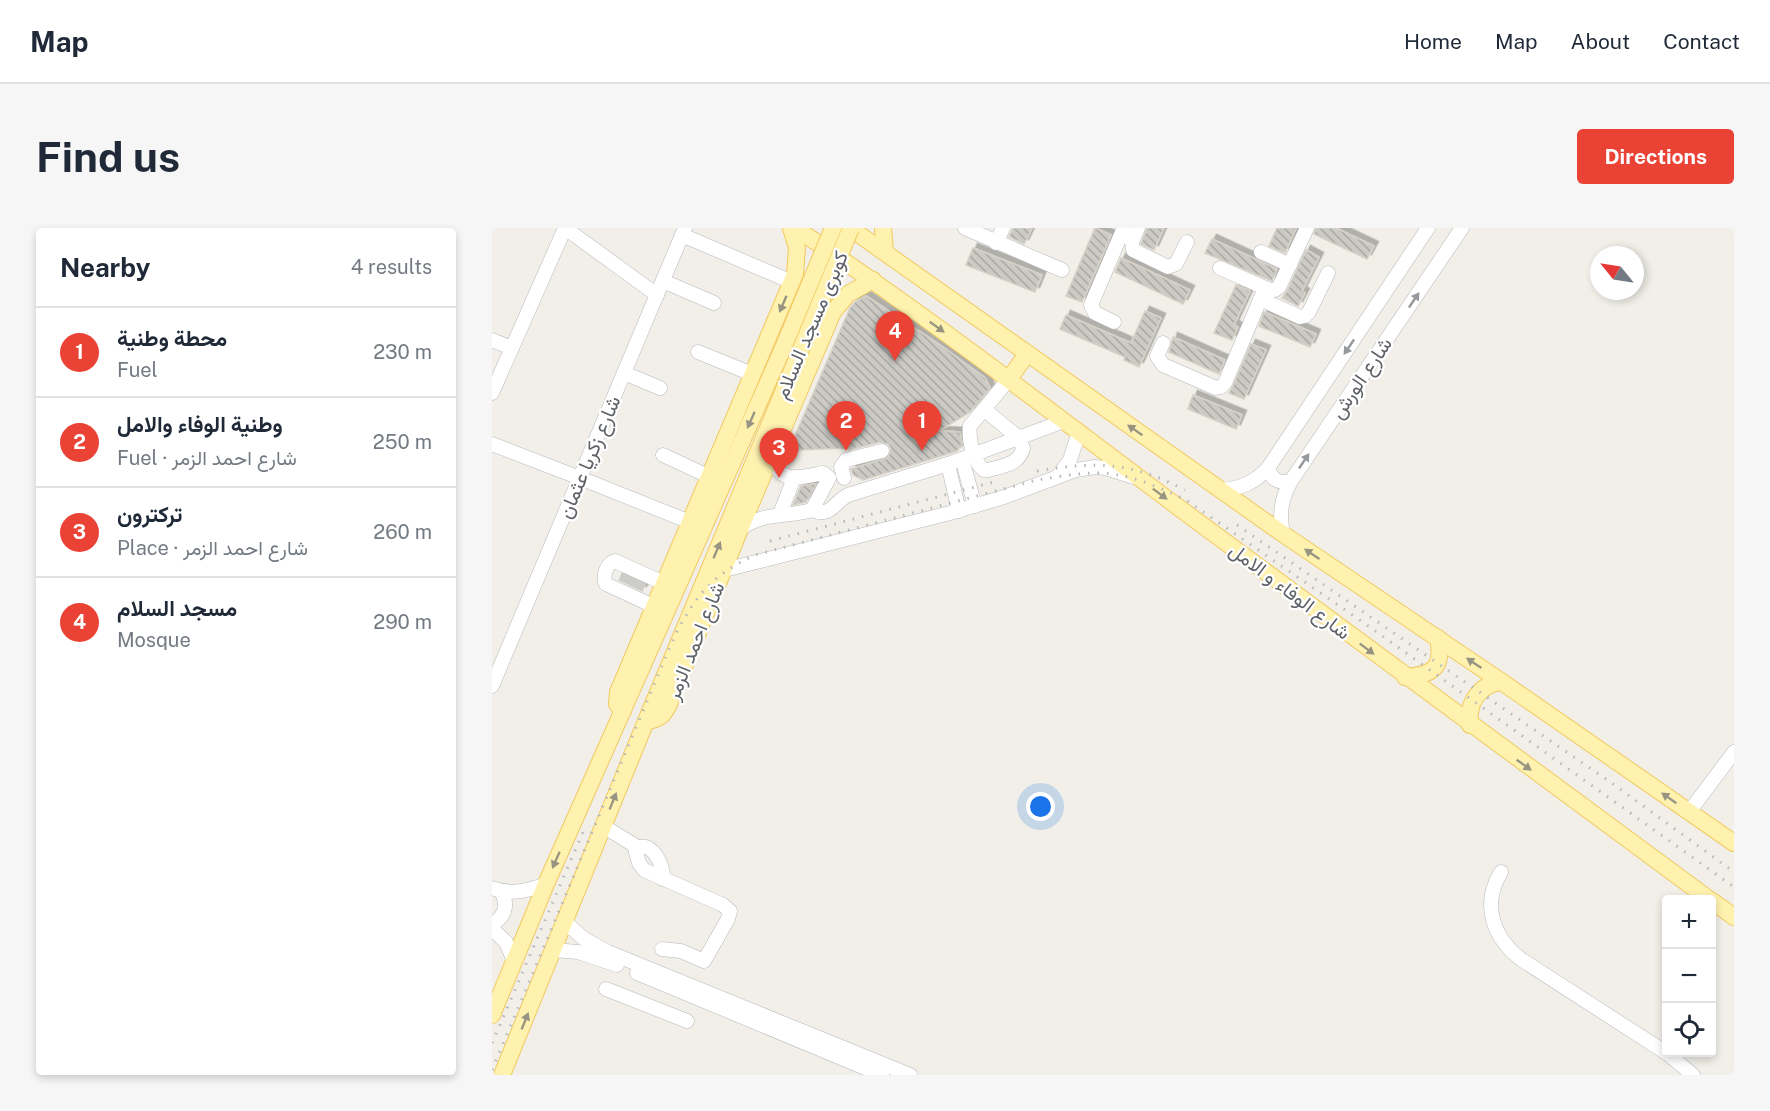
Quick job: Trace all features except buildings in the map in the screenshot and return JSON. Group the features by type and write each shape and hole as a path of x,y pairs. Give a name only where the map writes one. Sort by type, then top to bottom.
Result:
{"main road":[{"name":"شارع الوفاء و الامل","path":"793,228 873,280 1009,379 1470,725 1704,895"},
{"path":"492,1015 546,884 623,711 617,704 617,696 708,476 792,282 798,257 793,228"},
{"name":"كوبرى مسجد السلام","path":"646,721 791,352 833,228"},
{"name":"شارع الوفاء و الامل","path":"850,228 1283,534 1734,843"},
{"name":"كوبرى مسجد السلام","path":"623,711 850,228"},
{"path":"883,228 885,252"},
{"path":"792,282 804,279 822,284 830,294 834,312"},
{"name":"شارع احمد الزمر","path":"646,721 660,717 669,704 740,529 834,312 848,294 873,280"},
{"path":"1009,379 1028,354"},
{"path":"1405,676 1424,675 1434,668 1441,653 1437,638"},
{"path":"1470,725 1469,711 1474,698 1483,688 1502,682"},
{"path":"502,1075 646,721"},
{"name":"شارع الوفاء و الامل","path":"1716,904 1734,917"}],"street":[{"path":"492,393 565,228 657,295"},
{"path":"965,228 1062,270"},
{"path":"996,243 1003,228"},
{"path":"1263,294 1278,289 1307,228"},
{"name":"شارع الورش","path":"1220,489 1233,489 1246,485 1268,468 1428,228"},
{"name":"شارع الورش","path":"1283,534 1281,507 1291,481 1462,228"},
{"path":"1128,230 1133,250 1168,267 1176,264 1187,242"},
{"path":"1114,322 1095,313 1091,305 1128,230"},
{"path":"684,231 792,282"},
{"name":"شارع زكريا عثمان","path":"492,686 684,231"},
{"path":"1261,252 1290,265"},
{"path":"1220,268 1300,317 1309,312 1328,273"},
{"path":"663,281 714,303"},
{"path":"1163,343 1157,356 1162,365 1216,388 1221,387 1225,383 1263,294"},
{"path":"492,340 512,348"},
{"path":"698,352 752,374"},
{"path":"624,373 660,388"},
{"path":"975,506 968,457 970,426 1009,379"},
{"path":"968,457 984,470 1014,462 1023,448 1019,438 985,410"},
{"path":"605,419 619,423"},
{"path":"740,529 758,518 812,510 821,513 829,511 844,497 856,492 948,464 1064,421"},
{"path":"1057,478 1070,460 1079,432"},
{"path":"492,444 690,522"},
{"path":"856,492 844,478 842,468 846,460 882,451"},
{"path":"663,455 708,476"},
{"path":"773,455 779,471 788,477 823,473 830,478"},
{"path":"948,464 959,511"},
{"path":"724,570 959,511 1076,470 1095,467 1139,478"},
{"path":"1268,468 1271,476 1278,481 1291,481"},
{"path":"812,510 830,478 837,476 844,478"},
{"path":"780,514 795,478"},
{"path":"654,610 632,581 666,581"},
{"path":"1689,812 1734,752"},
{"path":"603,826 636,847 641,867 727,907 730,915 704,961 681,951 662,949"},
{"path":"1501,872 1492,888 1490,907 1494,926 1509,949 1522,960 1668,1054 1693,1075"},
{"path":"496,890 520,892 546,884"},
{"path":"496,890 506,902 506,908 501,918 492,927 506,942 514,961"},
{"path":"565,922 584,939 608,952 882,1075"},
{"path":"554,950 578,952 679,985 910,1075"},
{"path":"667,1013 679,985"},
{"path":"606,989 687,1021"}],"tunnel":[{"path":"625,583 629,573"},
{"path":"636,588 640,578"}],"railway":[{"path":"1037,471 1078,466 1113,466 1148,474 1185,490"},
{"path":"492,1070 675,635 707,587 727,570 755,555 1059,476 1097,473 1120,475 1186,500 1364,623 1734,887"},
{"path":"770,541 994,482"},
{"path":"1237,525 1613,784 1734,872"},
{"path":"492,1043 583,832"}],"place":[{"name":"مسجد السلام","path":"895,361"},
{"name":"وطنية الوفاء والامل","path":"846,451"},
{"name":"محطة وطنية","path":"922,451"},
{"name":"تركترون","path":"779,478"}]}
